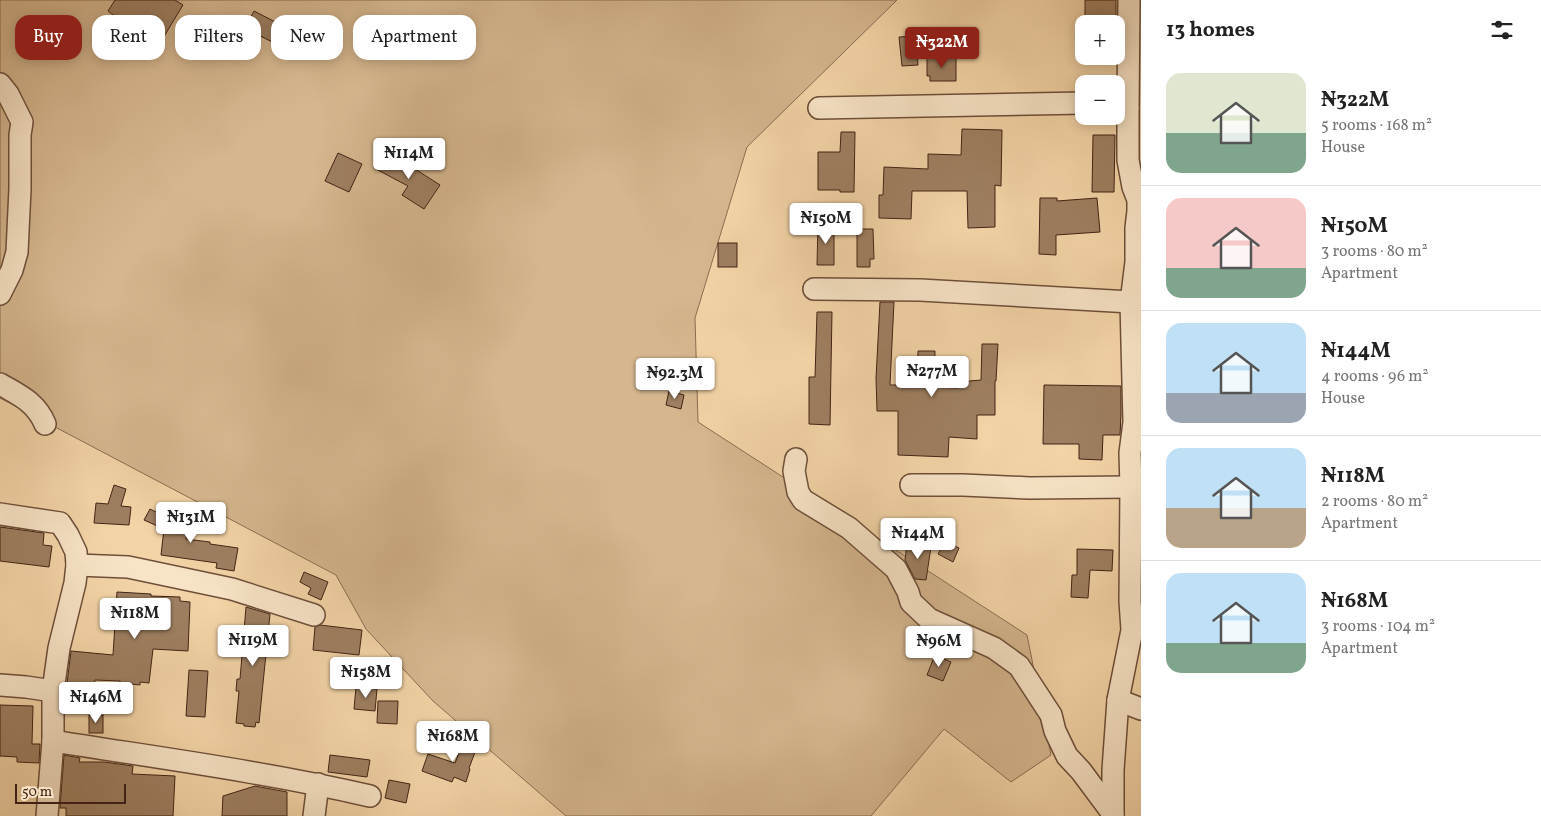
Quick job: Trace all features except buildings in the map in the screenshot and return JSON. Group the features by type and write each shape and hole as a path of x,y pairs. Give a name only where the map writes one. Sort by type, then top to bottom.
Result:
{"street":[{"path":"1125,100 1135,76 1129,0"},
{"path":"0,84 8,94 22,122 16,252 12,270 0,294"},
{"path":"819,108 1075,103"},
{"path":"1115,815 1113,770 1118,700 1136,630 1130,601 1131,487 1135,452 1131,302 1138,262 1136,228 1138,200 1133,187 1124,125"},
{"path":"814,289 930,290 1131,302"},
{"path":"0,384 35,407 45,424"},
{"path":"796,459 794,471 796,485 798,492 804,500 850,528 896,569 911,602 929,619 994,648 1019,666 1051,715 1055,731 1067,756 1081,770 1115,815"},
{"path":"911,485 1030,488 1131,487"},
{"path":"0,514 60,523 76,552 75,583 59,648 53,691 53,741 47,816"},
{"path":"76,565 128,566 232,589 314,615"},
{"path":"0,685 26,686 53,691"},
{"path":"1118,700 1141,709"},
{"path":"53,741 229,768 318,784 370,796"},
{"path":"314,816 318,784"}],"shaded area":[{"path":"0,0 897,0 747,147 695,318 698,422 1027,635 1051,755 1011,782 944,729 871,816 566,816 433,701 366,629 336,575 0,398"}]}
